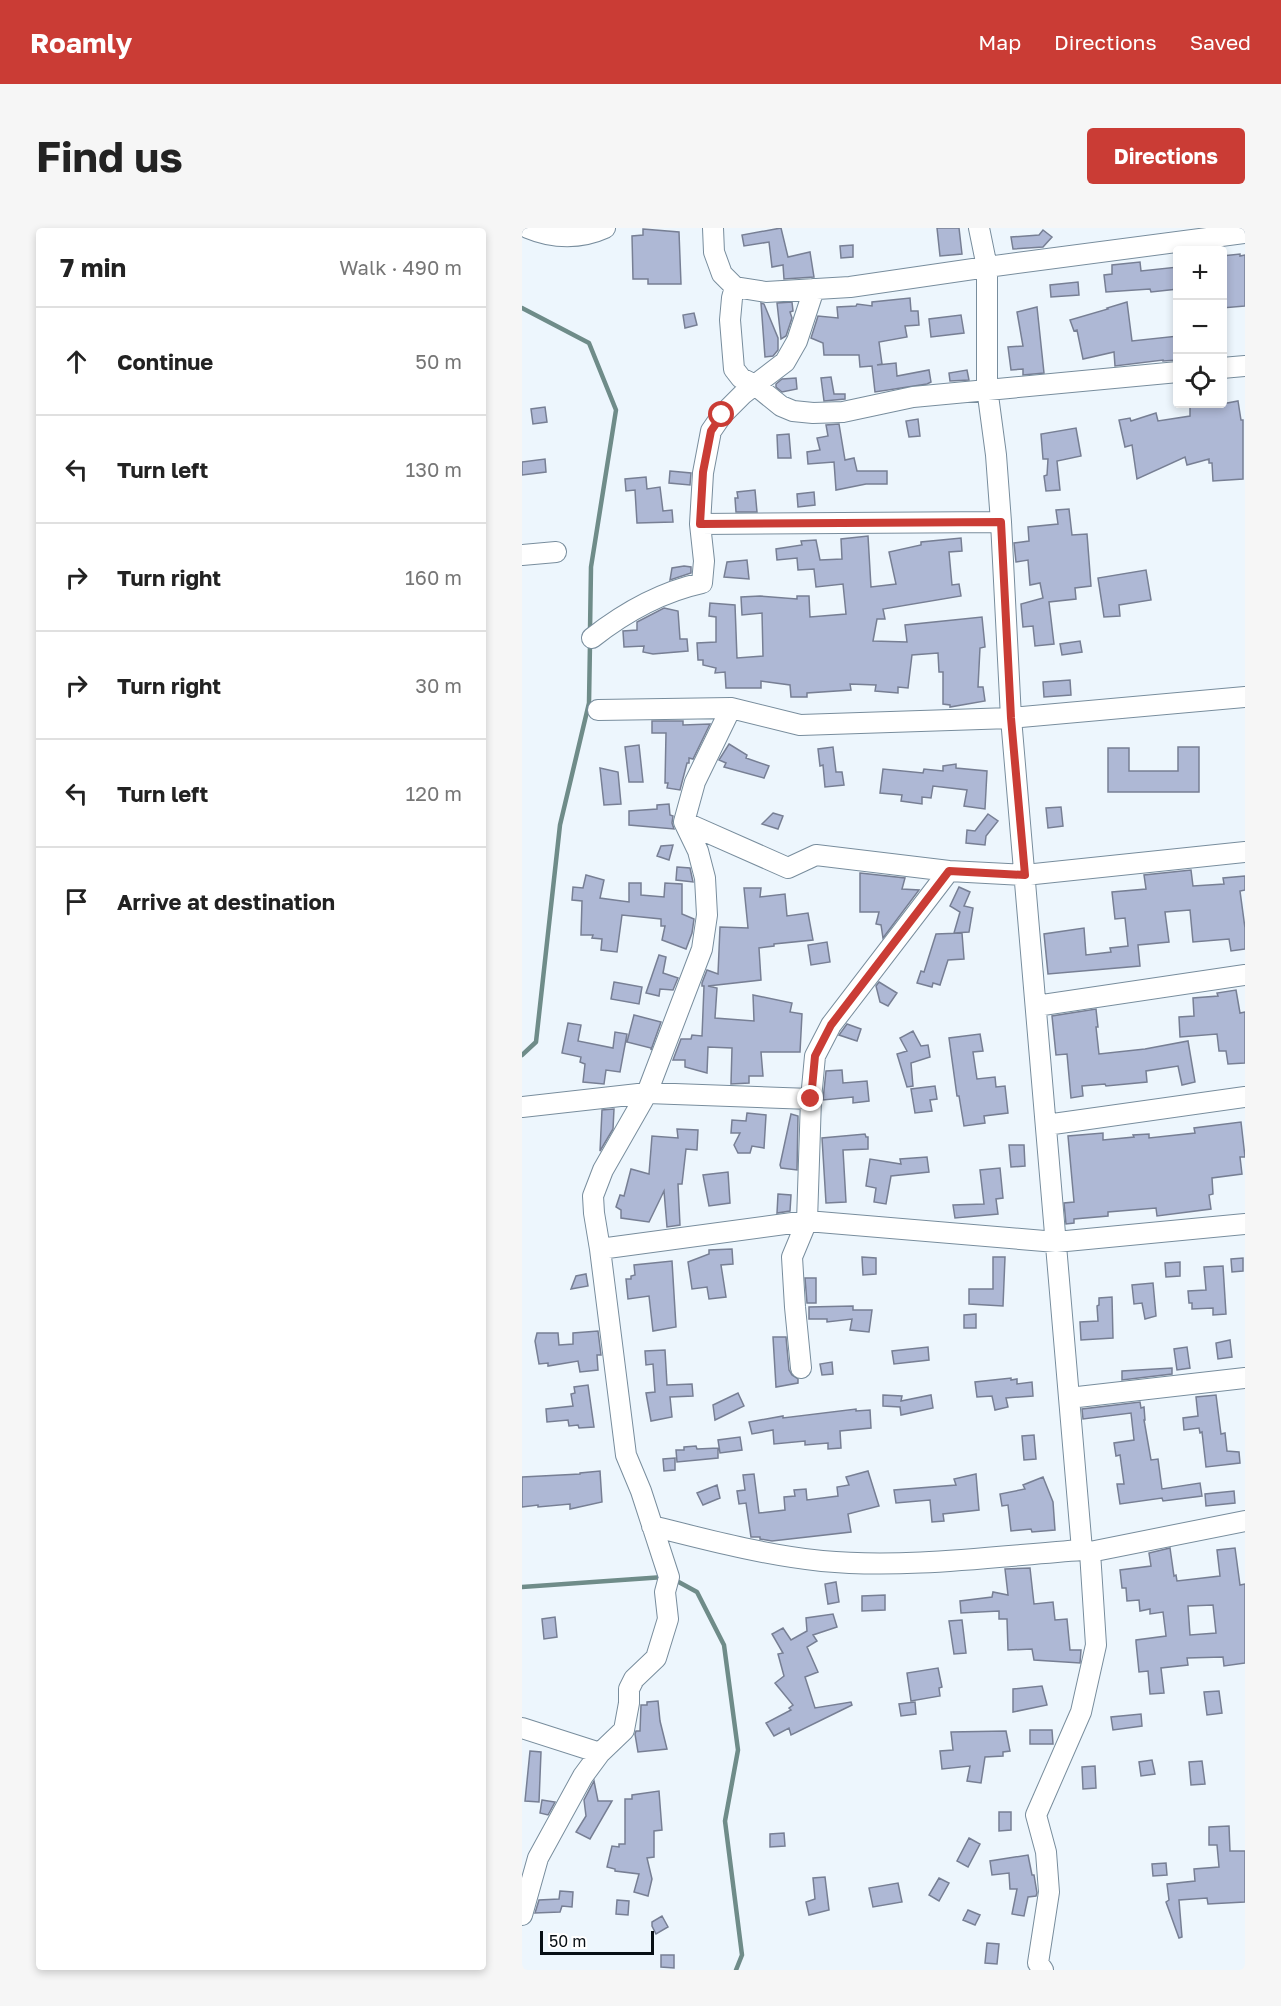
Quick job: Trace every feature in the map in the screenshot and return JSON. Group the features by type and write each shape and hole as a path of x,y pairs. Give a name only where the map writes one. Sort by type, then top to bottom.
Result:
{"street":[{"path":"528,228 556,236 576,237 590,235 605,228"},
{"path":"713,228 714,252 722,273 735,287 766,292 850,287 1245,233"},
{"path":"979,228 987,267 987,388 996,455 1001,522 1011,718 1070,1398 1096,1645 1081,1712 1036,1815 1047,1852 1049,1892 1038,1962 1043,1970"},
{"path":"735,287 730,320 734,369 741,378 755,385 781,406 794,411 843,412 913,397 987,388 1173,372"},
{"path":"592,638 611,623 661,595 702,583 704,561 700,524 703,472 711,431 722,415 785,362 797,341 814,289"},
{"path":"1227,368 1245,366"},
{"path":"700,524 1001,522"},
{"path":"522,555 556,552"},
{"path":"598,710 731,708 800,725 1011,718 1245,697"},
{"path":"522,1915 538,1858 583,1776 600,1753 624,1730 629,1689 634,1679 656,1658 668,1619 665,1592 669,1577 641,1491 626,1455 593,1196 603,1170 647,1093 702,949 707,915 705,878 698,851 684,822 695,782 731,708"},
{"path":"684,822 788,867 816,855 949,871 1025,875 1245,852"},
{"path":"801,1368 792,1257 807,1221 811,1099 815,1056 831,1025 949,871"},
{"path":"1036,1006 1245,975"},
{"path":"522,1107 647,1093 811,1099"},
{"path":"1046,1125 1245,1097"},
{"path":"600,1250 807,1221 1056,1242 1245,1224"},
{"path":"1070,1398 1245,1378"},
{"path":"652,1526 763,1552 824,1561 895,1564 1086,1551 1245,1521"},
{"path":"522,1728 600,1753"}],"building":[{"path":"781,228 788,257 810,252 814,277 784,279 783,265 772,267 769,242 744,246 742,235"},
{"path":"937,228 959,228 962,254 940,256"},
{"path":"643,229 679,232 681,284 648,284 648,279 633,279 632,236 643,235"},
{"path":"1043,230 1052,237 1043,247 1013,249 1011,237 1039,235"},
{"path":"853,245 853,257 841,258 840,246"},
{"path":"1227,255 1245,255 1245,306 1227,308"},
{"path":"1140,262 1141,271 1173,268 1173,290 1106,292 1104,275 1112,274 1112,265"},
{"path":"1078,282 1079,295 1051,297 1050,285"},
{"path":"910,298 911,311 918,311 919,325 905,326 907,337 879,342 882,364 877,365 896,363 897,376 929,370 931,382 927,384 875,392 872,366 860,367 859,355 824,355 823,343 811,338 818,316 838,318 837,307 856,306 857,304 872,306 872,302"},
{"path":"792,302 793,311 790,312 792,318 786,336 781,339 777,303"},
{"path":"1127,302 1132,341 1173,337 1173,360 1115,366 1114,352 1083,359 1077,330 1074,331 1070,320"},
{"path":"761,303 764,304 778,338 778,350 773,356 765,357"},
{"path":"1037,307 1044,373 1023,375 1023,369 1011,370 1008,347 1023,346 1017,312"},
{"path":"694,313 697,325 685,328 683,315"},
{"path":"961,315 964,333 931,337 929,319"},
{"path":"967,370 969,380 950,381 949,373"},
{"path":"831,377 834,394 845,394 845,399 824,401 821,378"},
{"path":"796,378 797,389 782,392 776,387 782,379"},
{"path":"1238,401 1241,420 1243,420 1243,479 1213,481 1212,463 1209,463 1209,459 1187,465 1185,457 1137,479 1132,445 1125,447 1119,420 1130,418 1131,421 1156,413 1158,421 1190,416 1190,408 1227,408 1227,403"},
{"path":"545,407 547,422 533,424 531,409"},
{"path":"918,419 920,436 909,437 906,421"},
{"path":"839,424 845,460 854,458 857,471 887,471 887,484 866,484 836,490 834,462 808,464 807,452 820,450 817,438 828,436 826,425"},
{"path":"1076,428 1081,456 1057,461 1060,490 1046,491 1044,476 1047,475 1048,459 1043,459 1041,434"},
{"path":"789,434 791,458 778,458 777,435"},
{"path":"545,459 546,472 522,475 522,462"},
{"path":"670,471 691,473 690,485 669,483"},
{"path":"646,477 647,489 660,487 663,511 672,510 673,522 637,523 635,490 626,491 625,479"},
{"path":"755,490 757,512 736,512 737,492"},
{"path":"814,492 815,505 798,507 797,494"},
{"path":"1069,509 1072,535 1087,534 1091,586 1075,588 1076,599 1049,602 1054,644 1035,646 1033,626 1023,627 1021,604 1043,598 1040,583 1030,585 1028,560 1016,562 1014,543 1029,541 1028,527 1058,524 1056,510"},
{"path":"868,536 871,587 896,584 889,552 921,545 921,542 961,538 962,551 949,552 952,585 959,584 961,596 883,609 885,619 877,619 873,641 907,642 905,625 982,617 985,647 980,648 978,687 983,687 985,701 950,707 950,705 943,704 943,672 939,672 938,653 912,655 908,688 898,687 898,693 875,691 876,685 850,684 851,690 807,693 807,697 791,697 790,685 761,681 761,688 726,688 725,672 715,673 716,668 703,665 703,660 698,660 697,643 716,642 716,617 709,616 710,603 735,605 737,658 763,656 762,613 742,615 741,597 797,599 797,596 809,596 810,617 846,614 843,584 816,587 814,569 798,570 797,558 777,560 776,549 802,545 801,541 816,540 820,560 842,559 841,539"},
{"path":"747,560 749,579 724,577 727,562"},
{"path":"691,567 691,573 670,580 672,568"},
{"path":"1146,570 1151,600 1119,605 1120,616 1104,617 1098,578"},
{"path":"664,608 678,611 680,639 687,639 688,651 653,654 643,652 644,646 624,647 623,631 637,630 637,622"},
{"path":"1080,641 1082,652 1062,655 1060,644"},
{"path":"1070,680 1071,695 1044,697 1043,682"},
{"path":"652,721 683,721 683,725 710,724 693,759 689,758 680,790 667,788 668,783 665,783 666,733 652,733"},
{"path":"729,744 747,755 746,758 769,766 764,778 724,767 726,763 719,760"},
{"path":"639,745 643,782 629,782 625,747"},
{"path":"833,747 836,772 842,772 844,785 825,787 823,765 820,766 818,749"},
{"path":"1178,747 1199,747 1199,792 1108,792 1108,748 1129,748 1129,771 1178,771"},
{"path":"956,764 956,768 987,771 985,809 964,806 967,790 933,786 931,798 922,797 922,804 901,801 902,795 880,793 883,769 923,773 924,769 943,771 943,766"},
{"path":"600,768 618,772 621,804 604,805"},
{"path":"669,804 674,829 629,825 629,811 657,809 657,805"},
{"path":"1061,807 1063,826 1048,828 1046,808"},
{"path":"773,813 783,816 778,829 762,824"},
{"path":"988,814 998,821 986,836 985,845 966,843 967,830 975,831"},
{"path":"673,845 669,860 657,856 661,846"},
{"path":"677,867 690,868 693,882 676,880"},
{"path":"1191,870 1193,886 1224,884 1223,878 1245,876 1245,890 1240,891 1245,928 1245,949 1231,951 1229,939 1193,942 1190,910 1165,912 1169,942 1138,945 1140,966 1048,974 1044,934 1084,928 1086,955 1111,952 1110,948 1128,946 1125,918 1115,919 1112,892 1146,889 1144,875"},
{"path":"860,873 905,878 902,889 919,890 883,938 881,925 876,924 879,912 860,912"},
{"path":"586,875 604,880 600,898 629,902 629,883 641,883 641,895 664,897 665,883 682,884 682,914 694,919 686,949 662,940 665,926 661,926 661,919 622,915 617,952 601,950 602,939 592,938 593,935 581,935 582,901 572,900 573,887 583,888"},
{"path":"959,887 970,892 964,906 973,908 969,932 954,933 960,912 950,906"},
{"path":"744,888 761,888 760,897 785,894 787,916 808,913 813,940 759,948 761,980 708,986 717,988 715,1018 754,1021 753,995 792,1003 790,1012 802,1014 800,1052 761,1052 763,1076 749,1076 749,1083 731,1084 732,1048 708,1047 707,1073 685,1067 685,1060 673,1060 681,1039 691,1039 692,1035 702,1036 704,986 702,983 707,970 718,974 720,927 748,928"},
{"path":"962,933 964,959 948,960 940,985 933,983 932,987 917,983 921,971 924,972 936,934"},
{"path":"827,942 830,962 811,965 808,945"},
{"path":"659,955 666,957 663,973 678,978 673,990 660,989 659,996 646,993"},
{"path":"614,982 642,987 639,1004 611,999"},
{"path":"879,982 897,993 888,1006 880,1002 876,986"},
{"path":"1236,990 1240,1013 1245,1012 1245,1063 1228,1064 1226,1051 1219,1051 1217,1034 1180,1037 1179,1017 1194,1016 1193,998 1218,996 1217,993"},
{"path":"1096,1009 1099,1054 1188,1041 1195,1082 1182,1085 1178,1066 1146,1071 1147,1082 1082,1086 1083,1096 1071,1098 1067,1054 1056,1055 1052,1016"},
{"path":"634,1015 661,1022 651,1050 651,1048 627,1042"},
{"path":"568,1023 581,1025 578,1041 613,1048 615,1032 627,1034 620,1072 606,1070 604,1084 583,1082 585,1064 580,1062 581,1057 562,1053"},
{"path":"847,1024 861,1029 857,1041 839,1035"},
{"path":"913,1031 921,1046 928,1045 930,1057 911,1063 913,1086 907,1087 897,1054 907,1051 900,1038"},
{"path":"980,1034 983,1051 973,1052 977,1079 995,1077 996,1087 1005,1086 1008,1113 984,1116 985,1123 964,1126 959,1096 957,1096 949,1038"},
{"path":"842,1070 843,1083 867,1081 869,1101 853,1103 853,1097 823,1100 826,1071"},
{"path":"935,1086 937,1099 930,1100 932,1111 915,1113 911,1089"},
{"path":"614,1109 613,1129 600,1151 602,1110"},
{"path":"747,1113 766,1115 764,1148 752,1146 750,1153 738,1153 734,1145 740,1133 731,1133 732,1120 746,1121"},
{"path":"791,1114 798,1116 797,1170 781,1168 780,1165"},
{"path":"1241,1122 1245,1157 1240,1157 1242,1174 1212,1178 1213,1194 1209,1195 1211,1209 1157,1216 1156,1208 1108,1212 1108,1216 1074,1219 1074,1223 1066,1224 1064,1203 1074,1202 1068,1136 1103,1133 1103,1140 1149,1134 1149,1138 1195,1133 1194,1128"},
{"path":"677,1129 698,1130 697,1150 686,1149 682,1184 678,1184 680,1225 667,1227 664,1191 649,1222 621,1218 621,1210 616,1207 620,1195 624,1196 631,1169 649,1174 652,1136 678,1138"},
{"path":"865,1134 868,1137 868,1149 843,1150 846,1202 826,1203 822,1138"},
{"path":"1009,1145 1024,1145 1025,1166 1011,1167"},
{"path":"927,1157 929,1172 891,1176 886,1204 874,1202 876,1188 866,1186 870,1159 901,1164 900,1159"},
{"path":"1000,1168 1003,1198 996,1199 998,1214 955,1218 953,1205 984,1204 980,1170"},
{"path":"728,1172 730,1203 709,1206 703,1175"},
{"path":"778,1194 791,1195 790,1211 777,1213"},
{"path":"732,1249 733,1264 721,1265 726,1297 709,1299 707,1287 692,1289 688,1262 709,1254 709,1250"},
{"path":"862,1257 876,1258 876,1274 863,1275"},
{"path":"993,1257 1005,1257 1003,1306 969,1304 969,1289 993,1289"},
{"path":"1243,1258 1243,1271 1232,1272 1231,1259"},
{"path":"672,1261 676,1327 653,1331 649,1296 628,1299 626,1279 631,1279 631,1276 635,1275 634,1265"},
{"path":"1180,1262 1180,1276 1166,1277 1165,1263"},
{"path":"1223,1266 1226,1314 1213,1315 1213,1308 1192,1309 1188,1291 1206,1290 1204,1267"},
{"path":"586,1274 588,1286 571,1289 576,1276"},
{"path":"805,1278 816,1278 816,1303 807,1303"},
{"path":"1153,1283 1156,1316 1145,1319 1142,1303 1134,1304 1132,1285"},
{"path":"1112,1297 1113,1338 1081,1340 1080,1322 1098,1321 1099,1298"},
{"path":"853,1306 853,1310 872,1310 869,1332 850,1330 852,1319 827,1322 827,1319 809,1319 809,1307"},
{"path":"976,1314 976,1328 964,1328 964,1315"},
{"path":"598,1331 601,1355 597,1355 598,1370 580,1372 578,1361 548,1366 548,1363 539,1364 535,1341 537,1333 558,1333 559,1345 573,1344 573,1333"},
{"path":"773,1337 786,1337 789,1370 798,1379 798,1383 776,1387"},
{"path":"1230,1340 1232,1357 1218,1359 1216,1343"},
{"path":"928,1347 929,1360 894,1364 892,1351"},
{"path":"1187,1347 1190,1368 1177,1370 1174,1349"},
{"path":"665,1350 667,1385 692,1384 693,1396 670,1397 672,1417 651,1421 646,1393 655,1392 653,1364 646,1365 645,1351"},
{"path":"832,1362 833,1374 822,1375 820,1364"},
{"path":"1172,1368 1172,1374 1122,1380 1122,1371"},
{"path":"1011,1378 1011,1380 1017,1379 1017,1384 1032,1382 1033,1396 1006,1398 1008,1407 995,1410 992,1396 977,1397 975,1382"},
{"path":"588,1385 594,1427 569,1426 568,1420 547,1422 546,1409 573,1406 571,1394 575,1393 574,1387"},
{"path":"738,1393 744,1406 715,1420 713,1405"},
{"path":"883,1395 902,1396 901,1401 931,1395 933,1408 901,1415 900,1407 883,1406"},
{"path":"1216,1395 1221,1434 1225,1433 1227,1451 1239,1452 1240,1463 1206,1467 1202,1432 1200,1433 1199,1428 1184,1430 1183,1418 1198,1416 1196,1397"},
{"path":"1140,1402 1141,1408 1144,1407 1151,1460 1158,1459 1162,1489 1200,1483 1202,1496 1163,1501 1162,1498 1120,1504 1117,1484 1124,1484 1120,1455 1116,1456 1114,1443 1134,1440 1131,1413 1083,1419 1082,1409"},
{"path":"856,1409 856,1411 870,1410 871,1428 840,1431 841,1448 828,1449 828,1443 805,1445 805,1441 774,1444 773,1430 752,1434 749,1422 783,1416 783,1418"},
{"path":"1034,1435 1036,1459 1024,1460 1022,1436"},
{"path":"740,1437 742,1450 720,1453 718,1440"},
{"path":"696,1446 697,1449 718,1448 718,1458 677,1462 676,1450"},
{"path":"675,1458 675,1470 664,1471 663,1459"},
{"path":"600,1471 602,1502 570,1509 570,1504 522,1507 522,1477"},
{"path":"868,1471 879,1506 848,1514 851,1532 772,1541 751,1537 746,1503 739,1504 737,1491 745,1490 743,1475 754,1474 759,1513 785,1510 784,1497 795,1496 794,1490 806,1489 807,1500 838,1496 837,1487 849,1485 846,1477"},
{"path":"976,1474 979,1510 943,1514 944,1521 932,1522 930,1500 896,1503 894,1490 956,1485 954,1479"},
{"path":"1043,1477 1053,1502 1055,1530 1011,1531 1008,1505 1002,1506 1000,1494 1025,1489 1023,1485"},
{"path":"717,1485 720,1498 703,1505 697,1493"},
{"path":"1234,1491 1235,1503 1206,1506 1205,1494"},
{"path":"1170,1548 1174,1576 1176,1575 1177,1581 1220,1576 1217,1550 1235,1548 1240,1585 1245,1584 1245,1663 1224,1666 1223,1657 1187,1658 1188,1665 1161,1668 1164,1693 1150,1694 1148,1671 1139,1672 1136,1640 1166,1636 1163,1612 1150,1614 1150,1609 1140,1611 1139,1600 1127,1601 1126,1588 1122,1588 1120,1570 1151,1566 1149,1553","holes":["1213,1605 1216,1633 1190,1635 1188,1606"]},
{"path":"1030,1568 1034,1604 1053,1602 1055,1620 1067,1619 1070,1650 1081,1650 1080,1663 1034,1660 1032,1649 1008,1650 1007,1619 999,1619 999,1611 961,1613 960,1601 992,1597 993,1592 1008,1595 1005,1569"},
{"path":"836,1582 839,1602 828,1604 825,1584"},
{"path":"885,1595 885,1610 862,1611 862,1596"},
{"path":"833,1614 837,1627 813,1635 817,1641 807,1647 818,1672 805,1677 815,1708 851,1702 852,1705 791,1735 789,1728 774,1736 766,1723 791,1710 789,1708 793,1705 775,1683 784,1676 778,1654 783,1653 772,1634 783,1628 791,1640 807,1631 806,1618"},
{"path":"555,1617 557,1637 544,1639 542,1619"},
{"path":"962,1620 966,1653 954,1654 949,1621"},
{"path":"938,1668 942,1687 939,1688 940,1696 911,1701 907,1673"},
{"path":"1042,1686 1047,1705 1013,1712 1013,1689"},
{"path":"1219,1691 1222,1713 1207,1715 1204,1692"},
{"path":"658,1701 667,1749 638,1752 635,1734 636,1731 640,1731 641,1705"},
{"path":"915,1702 916,1714 901,1716 899,1704"},
{"path":"1141,1714 1142,1726 1113,1730 1111,1717"},
{"path":"1030,1730 1052,1730 1053,1744 1030,1744"},
{"path":"1006,1731 1010,1751 1003,1752 1003,1756 985,1757 981,1783 967,1781 970,1766 942,1769 940,1751 953,1750 951,1732"},
{"path":"530,1751 541,1752 539,1802 525,1801"},
{"path":"1152,1760 1155,1774 1141,1776 1139,1762"},
{"path":"1202,1761 1205,1784 1191,1785 1189,1762"},
{"path":"1095,1766 1096,1788 1083,1789 1082,1767"},
{"path":"594,1781 598,1801 612,1801 590,1839 576,1832 586,1816 584,1800"},
{"path":"659,1791 662,1830 654,1831 654,1857 647,1858 652,1879 648,1896 634,1892 639,1874 615,1871 607,1867 612,1846 619,1847 619,1844 625,1844 625,1799 632,1799 632,1795"},
{"path":"542,1800 555,1802 548,1815 540,1813"},
{"path":"999,1812 1011,1812 1011,1830 999,1831"},
{"path":"1229,1826 1230,1851 1245,1851 1245,1902 1208,1904 1207,1898 1179,1900 1182,1937 1179,1938 1166,1902 1169,1900 1167,1884 1195,1881 1194,1869 1219,1867 1217,1845 1209,1845 1209,1827"},
{"path":"784,1833 785,1846 770,1847 770,1834"},
{"path":"969,1838 980,1844 968,1867 957,1861"},
{"path":"1028,1855 1037,1893 1036,1896 1028,1897 1024,1916 1012,1914 1017,1889 1010,1889 1009,1873 992,1875 990,1861"},
{"path":"1166,1863 1167,1875 1153,1876 1152,1864"},
{"path":"825,1877 829,1910 809,1915 806,1902 815,1899 813,1878"},
{"path":"939,1878 949,1883 939,1901 929,1895"},
{"path":"898,1883 902,1902 873,1907 869,1888"},
{"path":"560,1891 573,1892 572,1907 562,1906 560,1912 535,1913 539,1900 559,1899"},
{"path":"617,1900 629,1901 628,1915 616,1914"},
{"path":"968,1910 980,1915 975,1925 963,1920"},
{"path":"662,1916 668,1927 656,1934 652,1922"},
{"path":"987,1943 999,1944 997,1964 985,1963"},
{"path":"661,1955 674,1955 674,1968 661,1967"}],"waterway":[{"path":"522,308 589,343 616,410 591,567 590,631"},
{"path":"522,1055 536,1042 560,825 589,703 590,643"},
{"path":"522,1587 664,1577"},
{"path":"675,1580 697,1592 724,1645 738,1750 725,1821 742,1955 736,1970"}],"route":[{"path":"722,415 711,431 703,472 700,524 1001,522 1011,718 1025,875 949,871 831,1025 815,1056 811,1099"}]}
